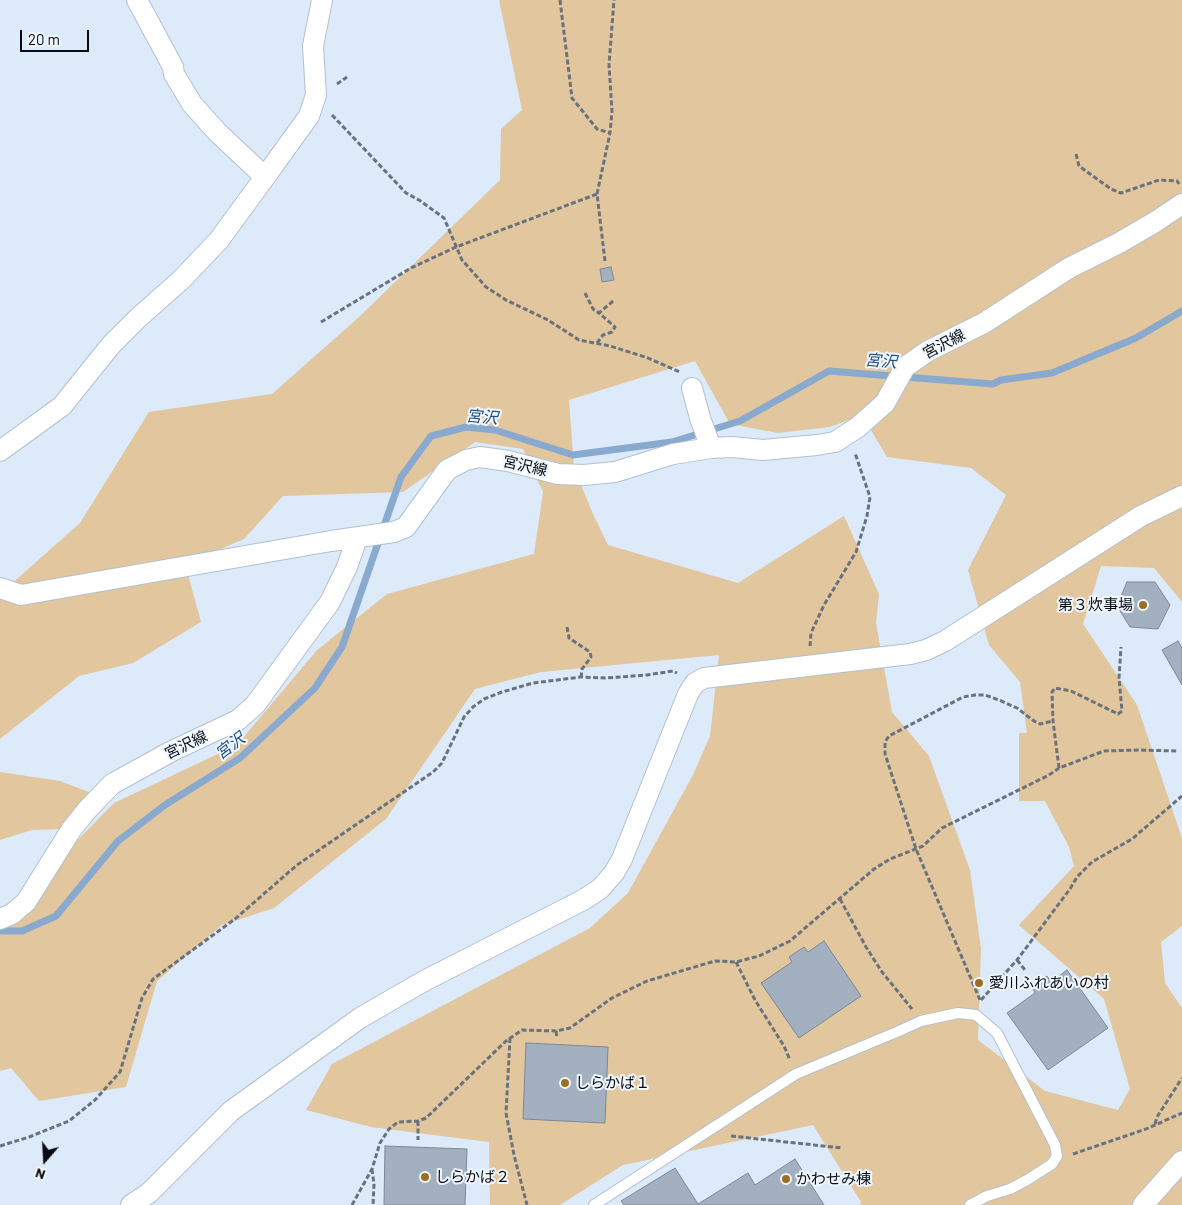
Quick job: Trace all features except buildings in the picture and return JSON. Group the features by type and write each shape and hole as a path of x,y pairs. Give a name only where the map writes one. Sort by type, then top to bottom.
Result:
{"street":[{"path":"137,0 173,68 174,74 192,104 217,132 265,177"},
{"path":"0,451 62,406 111,344 181,280 219,240 265,177 308,116 316,95 313,46 322,0"},
{"name":"宮沢線","path":"0,919 12,914 26,902 71,830 112,784 131,772 238,720 255,705 330,602 347,567 357,538 394,532 406,527 447,470 466,460 480,457 508,461 558,474 584,475 615,472 673,454 711,448 732,446 762,450 817,446 836,442 858,427 885,403 904,367 928,351 984,323 1069,268 1119,243 1182,204"},
{"path":"692,388 711,448"},
{"path":"131,1205 149,1193 231,1111 360,1018 424,981 583,900 600,889 614,873 622,859 688,694 695,683 704,678 910,654 926,650 945,641 1141,516 1182,496"},
{"path":"0,588 21,595 357,538"},
{"path":"1143,1205 1182,1161"}],"lane":[{"path":"594,1205 796,1074 921,1021 958,1013 976,1015 997,1033 1055,1145 1057,1156 1052,1164 1026,1180 1010,1189 987,1196 970,1205"}],"path":[{"path":"560,0 572,98 597,129 610,133"},
{"path":"605,261 597,194 610,133 612,111 609,64 614,0"},
{"path":"314,100 325,107 406,193 444,218 462,260 486,286 506,300 548,320 579,340 648,358 683,373 692,388"},
{"path":"1076,154 1079,166 1111,189 1120,192 1159,180 1177,181 1182,188"},
{"path":"322,322 411,268 456,247 597,194"},
{"path":"585,293 593,309 615,327 612,332 604,335 597,344"},
{"path":"600,313 612,302 612,299"},
{"path":"814,665 810,648 811,633 824,605 856,552 867,516 870,497 854,449 844,436"},
{"path":"567,627 569,638 590,652 591,658 582,669 581,677"},
{"path":"1059,768 1053,722 1052,692 1055,688 1071,691 1118,714 1122,711 1119,678 1121,647"},
{"path":"0,1146 69,1121 95,1100 120,1072 142,998 152,979 235,919 297,865 433,772 442,763 464,717 484,699 533,683 581,677 638,676 673,670 695,683"},
{"path":"980,1001 916,849 885,754 886,742 889,736 963,697 975,695 985,695 1017,708 1040,724 1053,722"},
{"path":"352,1205 372,1169 380,1143 389,1129 398,1122 418,1121 426,1118 510,1038 522,1030 556,1031 570,1028 612,998 647,981 715,961 736,962 759,956 790,941 874,869 890,859 923,846 942,828 1049,775 1059,768 1104,751 1178,752"},
{"path":"976,1015 980,1001 1017,960 1078,877 1092,862 1132,840 1182,796"},
{"path":"840,899 882,972 921,1021"},
{"path":"790,941 793,946"},
{"path":"1017,960 1025,970"},
{"path":"736,962 755,1000 784,1046 796,1074"},
{"path":"556,1031 557,1038"},
{"path":"510,1038 506,1113 514,1155 527,1205"},
{"path":"1155,1124 1157,1117 1182,1078"},
{"path":"1057,1156 1068,1156 1182,1112"},
{"path":"418,1121 418,1140"},
{"path":"708,1130 713,1134 842,1148"},
{"path":"372,1169 374,1184 373,1205"}],"shaded area":[{"path":"499,0 1182,0 1182,602 1154,568 1101,566 1083,624 1137,705 1182,838 1182,926 1161,942 1165,983 1182,1008 1182,1205 860,1205 861,1202 813,1125 623,1165 560,1205 490,1205 489,1142 371,1127 306,1110 332,1064 590,928 628,893 693,775 710,736 719,655 541,672 475,689 386,819 274,908 222,925 157,981 126,1087 39,1101 11,1068 0,1071 0,909 25,917 72,846 114,803 237,745 317,650 387,594 534,554 543,492 523,449 475,442 403,492 283,496 244,539 185,564 201,622 133,663 79,676 0,739 0,594 80,523 149,412 272,394 358,318 500,180 501,129 522,110","holes":["695,361 730,424 778,433 830,427 862,415 887,457 971,468 1006,495 968,570 989,645 1020,682 1027,733 1019,733 1019,801 1045,801 1069,847 1074,866 1019,925 1104,999 1130,1089 1118,1110 1045,1091 978,1040 981,949 970,870 929,756 892,712 876,623 879,594 844,516 738,583 608,545 574,468 569,400"]},
{"path":"0,772 60,781 89,792 87,810 65,829 32,830 0,840"}],"waterway":[{"name":"宮沢","path":"0,931 22,931 56,916 118,841 165,805 240,758 315,688 342,647 401,477 431,436 466,427 495,430 573,455 672,442 740,421 829,371 993,384 1001,380 1052,373 1136,338 1182,311"}],"place":[{"name":"第３炊事場","path":"1143,605"},
{"name":"愛川ふれあいの村","path":"979,983"},
{"name":"しらかば１","path":"565,1083"},
{"name":"しらかば２","path":"425,1177"},
{"name":"かわせみ棟","path":"786,1179"}]}
